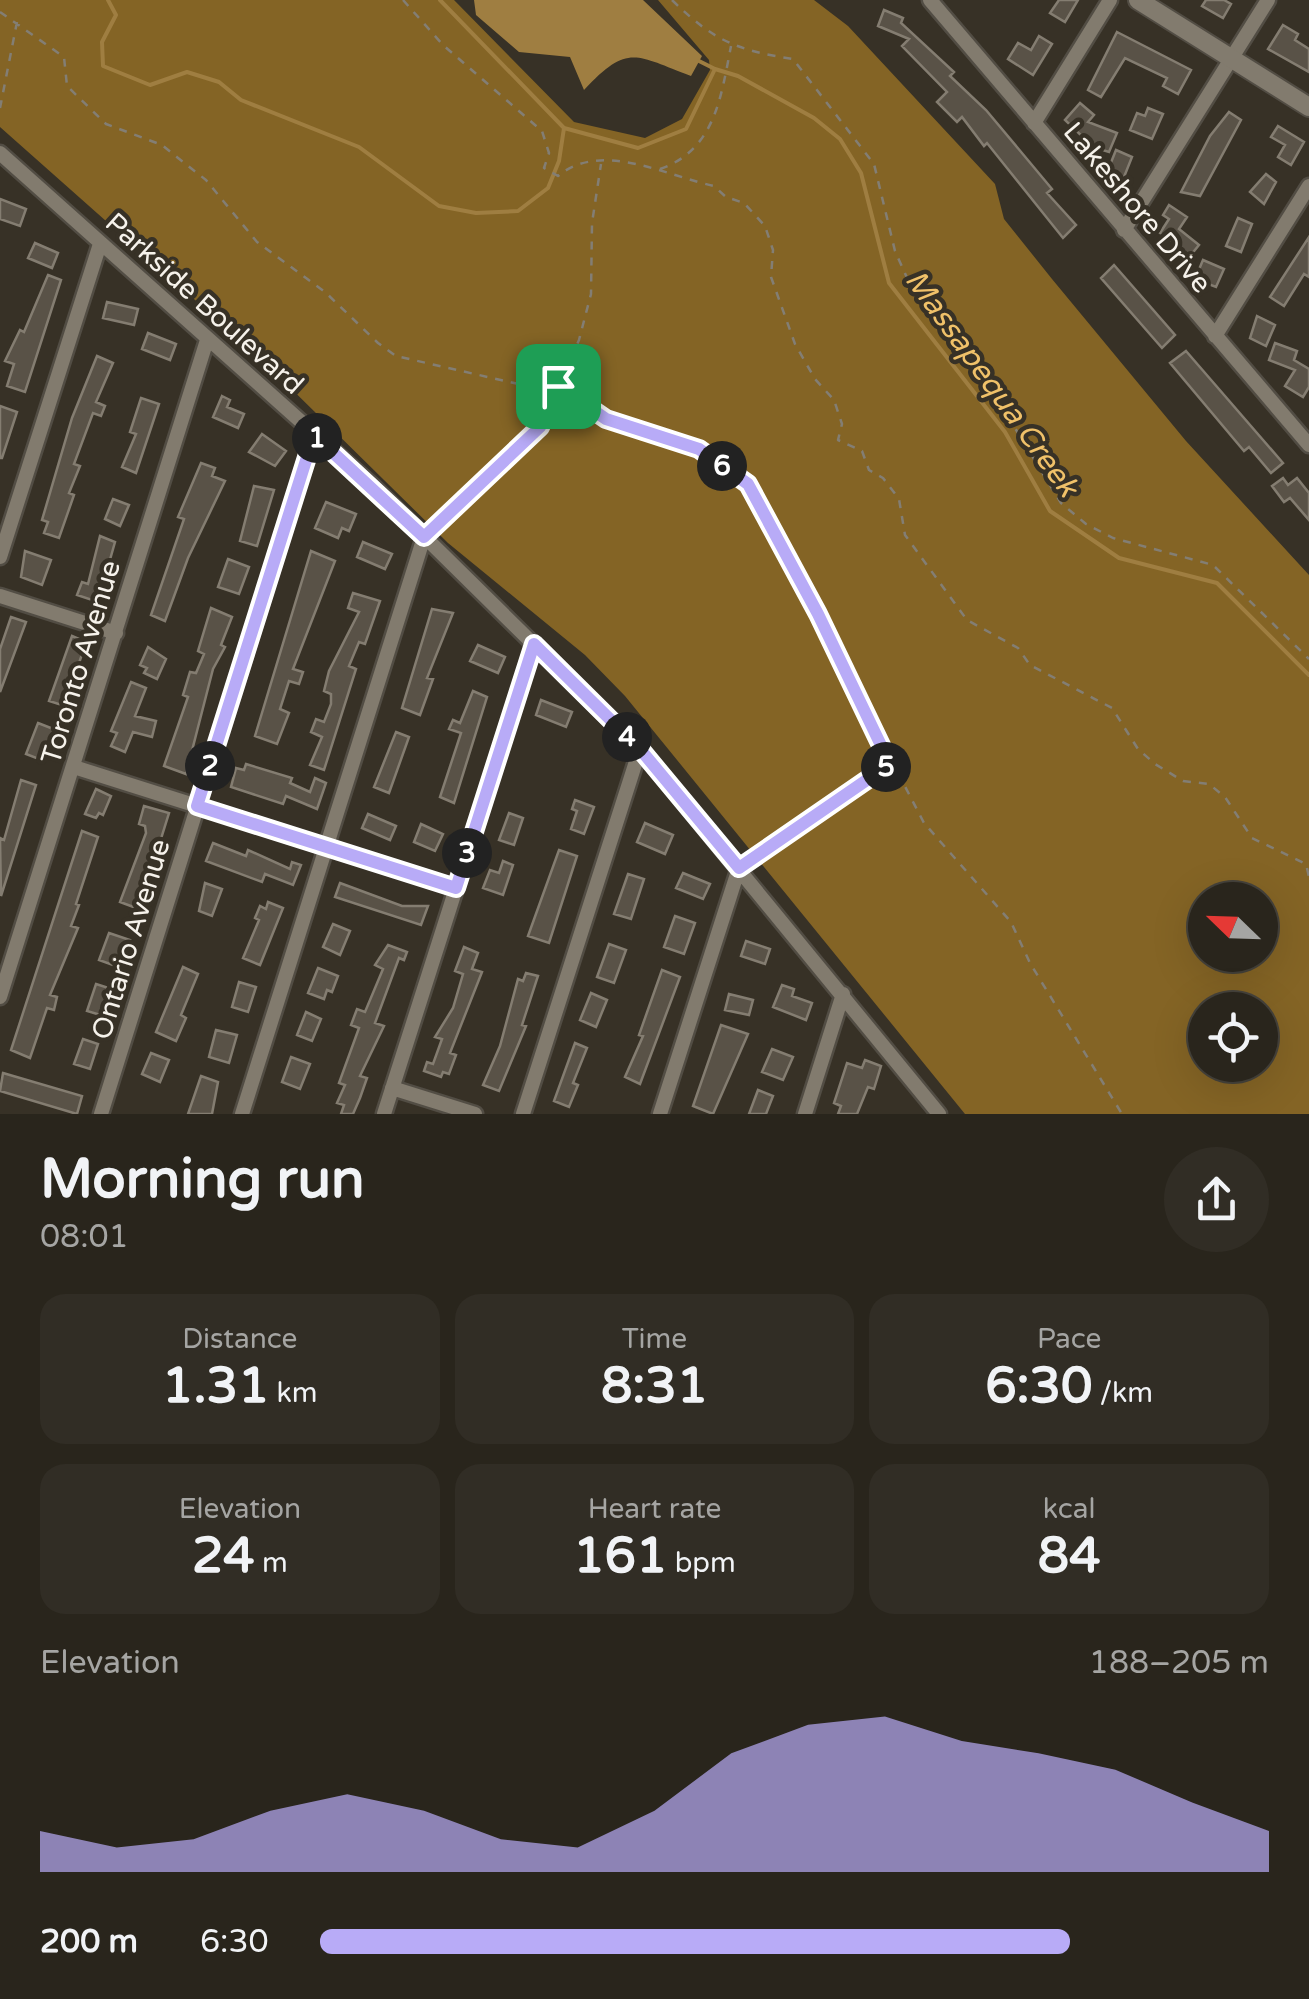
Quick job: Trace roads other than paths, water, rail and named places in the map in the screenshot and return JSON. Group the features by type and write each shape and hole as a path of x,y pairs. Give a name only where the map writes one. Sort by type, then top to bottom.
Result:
{"street":[{"name":"Lakeshore Drive","path":"930,0 1214,336 1308,441"},
{"path":"942,15 952,0"},
{"path":"1034,124 1110,0"},
{"path":"1138,0 1309,107"},
{"path":"1124,230 1268,0"},
{"name":"Parkside Boulevard","path":"0,152 424,537 640,749 939,1114"},
{"path":"1214,336 1309,186"},
{"path":"0,557 100,244"},
{"name":"Toronto Avenue","path":"0,997 5,963 74,767 207,340"},
{"name":"Ontario Avenue","path":"100,1114 314,435"},
{"path":"242,1114 424,537"},
{"path":"0,596 116,633"},
{"path":"384,1114 534,644"},
{"path":"522,1114 640,749"},
{"path":"74,767 456,888"},
{"path":"660,1114 739,868"},
{"path":"805,1114 843,994"},
{"path":"392,1088 475,1114"}],"waterway":[{"path":"108,0 116,15 102,42 103,66 150,85 187,72 219,82 241,100 359,147 439,206 476,213 518,211 548,188 559,161 564,128"},
{"name":"Massapequa Creek","path":"440,0 564,128 638,148 686,129 715,69 738,76 814,118 840,139 861,173 889,283 1005,432 1050,511 1119,558 1217,583 1309,675"},
{"path":"699,61 715,69"}]}
